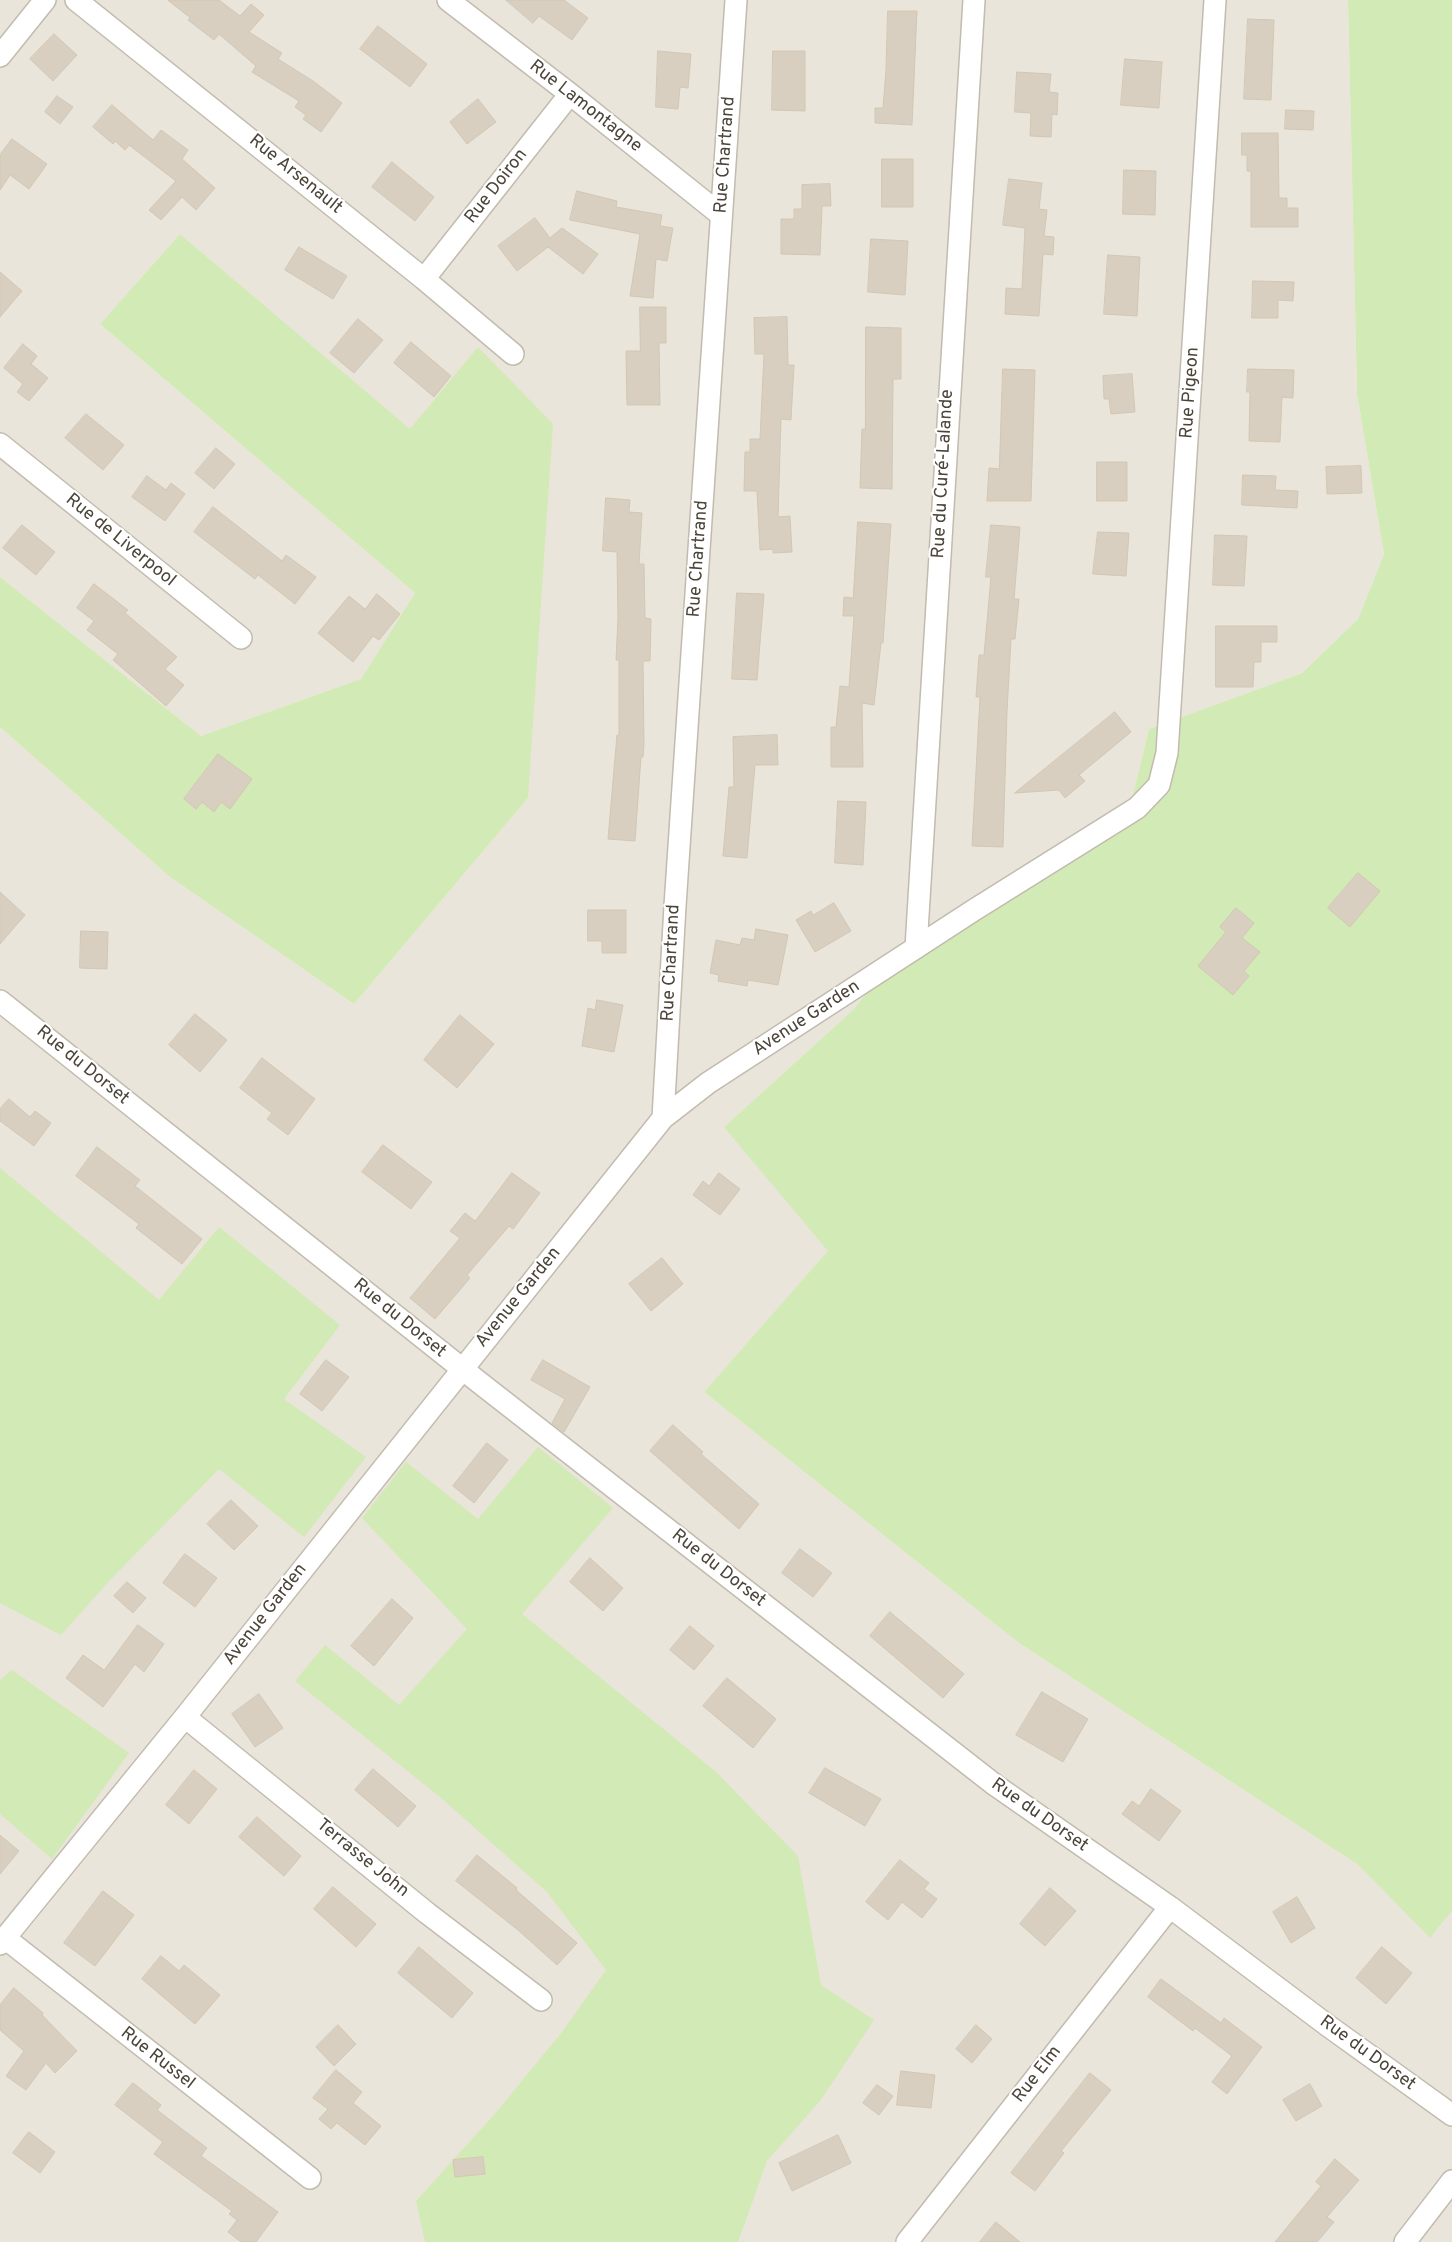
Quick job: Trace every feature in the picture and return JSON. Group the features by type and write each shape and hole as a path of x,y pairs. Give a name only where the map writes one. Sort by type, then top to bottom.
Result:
{"street":[{"path":"0,56 45,0"},
{"name":"Rue Arsenault","path":"76,0 424,279 513,354"},
{"name":"Rue Lamontagne","path":"448,0 570,94 721,215"},
{"name":"Rue Chartrand","path":"663,1118 736,0"},
{"name":"Rue du Curé-Lalande","path":"916,948 974,0"},
{"name":"Rue Pigeon","path":"1158,784 1167,754 1215,0"},
{"name":"Rue Doiron","path":"424,279 570,94"},
{"name":"Rue de Liverpool","path":"0,444 240,638"},
{"name":"Avenue Garden","path":"2,1941 185,1717 663,1118 708,1083 1137,808 1158,784"},
{"name":"Rue du Dorset","path":"0,1001 462,1369 995,1786 1170,1907 1327,2025 1452,2115"},
{"name":"Terrasse John","path":"185,1717 427,1913 540,2000"},
{"name":"Rue Elm","path":"907,2242 1170,1907"},
{"name":"Rue Russel","path":"2,1941 310,2178"},
{"path":"1405,2242 1452,2181"}],"shaded area":[{"path":"0,0 1348,0 1357,394 1384,554 1358,619 1302,673 1149,729 1132,799 907,942 853,1010 725,1126 829,1251 704,1392 1019,1643 1357,1864 1430,1938 1452,1911 1452,2242 0,2242 0,727 170,877 354,1004 528,798 410,430 180,234 100,324 415,593 361,679 201,736 0,577"}],"green space":[{"path":"1348,0 1452,0 1452,1911 1430,1938 1357,1864 1019,1643 704,1392 828,1251 724,1127 853,1010 907,942 1132,799 1149,729 1302,673 1358,619 1384,554 1357,394"},
{"path":"180,234 410,429 478,347 553,424 528,798 354,1004 170,877 0,727 0,577 201,736 361,679 415,593 100,324"},
{"path":"0,1168 159,1300 219,1227 340,1325 284,1399 366,1457 304,1537 219,1469 111,1579 61,1635 0,1603"},
{"path":"538,1447 613,1508 522,1614 715,1771 798,1856 821,1985 874,2020 820,2101 767,2161 738,2242 425,2242 416,2201 494,2115 562,2032 606,1970 547,1892 440,1797 295,1681 325,1645 399,1705 467,1629 362,1518 406,1462 478,1519"},
{"path":"12,1670 129,1753 52,1859 0,1814 0,1680"}],"building":[{"path":"168,0 219,0 240,16 251,4 264,15 249,32 282,53 278,59 313,81 342,103 321,132 303,119 306,115 295,107 299,101 252,72 256,66 219,34 214,40 188,20 190,18"},
{"path":"506,0 564,0 588,18 572,40 539,16 533,23"},
{"path":"888,11 917,11 912,125 875,123 875,108 883,108"},
{"path":"1248,19 1274,20 1271,100 1244,99"},
{"path":"378,26 427,64 410,87 360,49"},
{"path":"54,34 77,55 53,81 30,59"},
{"path":"658,51 691,54 688,88 680,87 678,109 656,107"},
{"path":"773,51 805,51 805,111 772,110"},
{"path":"1125,59 1162,62 1159,108 1121,105"},
{"path":"1017,72 1051,74 1049,92 1058,93 1057,115 1052,114 1051,137 1030,136 1031,113 1015,112"},
{"path":"57,96 73,107 60,124 45,112"},
{"path":"478,99 496,122 467,144 450,122"},
{"path":"112,105 153,140 161,130 188,150 182,159 215,188 196,210 182,197 161,220 149,210 176,181 129,145 125,150 115,141 113,144 93,127"},
{"path":"1286,110 1314,111 1313,130 1285,129"},
{"path":"1242,133 1278,133 1279,198 1287,198 1287,208 1298,208 1298,227 1251,227 1251,171 1247,171 1247,155 1242,155"},
{"path":"12,139 47,164 29,189 10,175 0,190 0,155"},
{"path":"882,159 913,159 913,207 882,207"},
{"path":"392,162 434,197 415,221 372,187"},
{"path":"1124,170 1156,171 1155,215 1123,214"},
{"path":"1009,179 1042,183 1039,209 1047,210 1044,236 1054,237 1053,255 1043,254 1039,316 1005,314 1006,288 1022,289 1025,228 1003,225"},
{"path":"830,184 831,206 822,206 820,255 781,254 781,219 794,219 794,209 802,209 802,185"},
{"path":"577,191 617,201 616,207 662,215 660,226 673,228 667,261 656,259 653,298 630,296 640,234 570,220"},
{"path":"535,218 550,238 562,228 598,254 583,274 548,247 517,271 498,246"},
{"path":"871,239 908,241 905,295 868,292"},
{"path":"299,247 347,276 333,299 285,270"},
{"path":"1108,255 1140,257 1137,316 1104,314"},
{"path":"0,272 22,291 0,317"},
{"path":"1253,281 1294,282 1293,301 1278,300 1278,318 1252,318"},
{"path":"640,307 666,307 666,343 659,343 660,405 627,405 626,351 640,351"},
{"path":"787,317 788,365 794,365 791,420 781,419 778,517 790,516 792,552 773,553 773,549 760,550 757,491 744,491 745,452 750,452 750,439 760,439 764,354 755,354 754,318"},
{"path":"358,319 383,340 354,373 330,353"},
{"path":"866,327 901,328 901,379 893,379 892,489 860,488 862,429 865,429"},
{"path":"411,342 451,376 434,397 394,363"},
{"path":"23,344 37,356 31,364 48,378 29,401 17,392 23,384 4,368"},
{"path":"1003,369 1035,370 1031,501 987,501 989,468 999,469"},
{"path":"1248,369 1294,370 1293,398 1282,397 1280,442 1249,441 1250,392 1247,392"},
{"path":"1132,374 1135,412 1111,414 1109,399 1104,399 1103,376"},
{"path":"86,414 124,445 103,470 65,438"},
{"path":"216,448 235,464 214,489 195,473"},
{"path":"1097,462 1127,462 1127,501 1097,501"},
{"path":"1361,466 1362,493 1327,494 1326,467"},
{"path":"1243,475 1276,476 1275,490 1298,491 1297,508 1242,505"},
{"path":"147,476 166,490 171,483 185,494 165,521 132,497"},
{"path":"606,498 630,500 629,512 642,513 639,564 644,564 645,618 651,619 650,661 643,661 644,745 643,757 641,757 635,841 608,839 617,735 619,735 619,660 616,660 618,618 617,552 603,551"},
{"path":"213,507 282,561 286,555 316,577 295,604 258,575 255,579 194,532"},
{"path":"858,522 891,524 883,643 881,643 874,705 862,703 863,767 831,767 831,727 836,727 840,686 849,687 854,616 843,616 844,597 853,598"},
{"path":"22,525 55,552 36,575 3,548"},
{"path":"991,525 1020,527 1014,599 1019,599 1015,639 1011,639 1007,711 1003,847 972,846 980,697 976,697 979,655 984,655 991,577 986,577"},
{"path":"1098,532 1129,533 1126,576 1093,574"},
{"path":"1215,535 1247,536 1244,586 1213,585"},
{"path":"94,584 128,610 125,613 177,657 165,669 184,685 166,706 113,660 118,654 87,630 94,621 77,608"},
{"path":"737,593 764,594 757,680 732,679"},
{"path":"377,594 400,614 379,640 373,636 353,662 318,633 349,596 365,609"},
{"path":"1216,626 1277,626 1277,642 1261,642 1261,662 1254,662 1253,687 1216,687"},
{"path":"1115,712 1131,732 1079,775 1085,781 1065,798 1059,790 1015,793"},
{"path":"777,735 778,765 755,765 747,858 723,856 729,787 734,787 733,737"},
{"path":"218,754 252,779 230,809 221,802 214,812 202,802 196,809 184,799"},
{"path":"838,801 866,802 863,865 835,863"},
{"path":"1358,873 1380,891 1350,927 1328,908"},
{"path":"0,892 25,915 0,944"},
{"path":"834,903 851,931 815,952 796,920 811,911 813,915"},
{"path":"1236,908 1254,923 1242,938 1260,952 1244,971 1249,976 1233,995 1198,966 1226,932 1220,927"},
{"path":"588,910 626,910 626,953 602,953 602,941 588,941"},
{"path":"756,929 788,935 778,985 748,980 747,986 718,981 719,975 710,973 716,940 740,945 742,938 754,940"},
{"path":"81,931 108,932 107,969 80,968"},
{"path":"597,1000 623,1005 614,1052 582,1046 588,1008 595,1010"},
{"path":"195,1014 227,1040 200,1072 169,1045"},
{"path":"460,1015 494,1044 457,1088 424,1060"},
{"path":"262,1058 315,1099 288,1135 267,1119 272,1113 240,1088"},
{"path":"9,1099 30,1117 35,1111 51,1123 34,1146 0,1121 0,1109"},
{"path":"383,1145 432,1182 411,1209 362,1172"},
{"path":"97,1147 140,1180 135,1186 202,1239 182,1264 136,1228 139,1224 76,1176"},
{"path":"512,1173 540,1193 513,1229 509,1226 467,1275 470,1278 435,1319 410,1298 460,1238 450,1231 465,1213 475,1221"},
{"path":"719,1173 740,1189 720,1215 693,1195 703,1181 709,1186"},
{"path":"662,1258 683,1284 651,1311 629,1284"},
{"path":"326,1360 349,1377 322,1411 300,1394"},
{"path":"543,1360 590,1387 564,1432 552,1423 565,1399 531,1380"},
{"path":"673,1425 703,1452 701,1454 759,1504 739,1529 650,1451"},
{"path":"487,1443 508,1460 474,1503 453,1486"},
{"path":"231,1500 258,1526 234,1550 207,1524"},
{"path":"800,1549 832,1573 813,1597 782,1573"},
{"path":"185,1554 217,1578 195,1607 163,1583"},
{"path":"590,1558 623,1588 603,1611 570,1582"},
{"path":"127,1582 146,1598 133,1613 114,1596"},
{"path":"392,1599 413,1618 374,1666 351,1646"},
{"path":"890,1612 964,1674 943,1698 870,1636"},
{"path":"138,1625 164,1644 144,1672 135,1664 103,1707 66,1678 83,1655 104,1670"},
{"path":"690,1626 714,1646 694,1670 670,1650"},
{"path":"727,1678 776,1719 753,1748 703,1706"},
{"path":"1042,1692 1088,1719 1063,1762 1016,1735"},
{"path":"259,1694 283,1728 255,1747 232,1714"},
{"path":"825,1768 881,1799 865,1826 809,1793"},
{"path":"373,1769 416,1806 398,1827 355,1790"},
{"path":"194,1770 217,1789 189,1824 166,1805"},
{"path":"1151,1789 1181,1811 1159,1841 1122,1814 1132,1801 1139,1806"},
{"path":"257,1817 301,1856 284,1876 239,1837"},
{"path":"0,1835 19,1851 0,1874"},
{"path":"477,1855 517,1888 516,1890 577,1943 557,1965 518,1930 456,1881"},
{"path":"900,1860 929,1883 924,1889 937,1899 922,1918 902,1902 888,1920 866,1902"},
{"path":"333,1887 376,1924 356,1947 314,1909"},
{"path":"1050,1888 1076,1911 1045,1946 1020,1924"},
{"path":"103,1891 134,1915 95,1966 64,1943"},
{"path":"1297,1897 1315,1928 1291,1943 1273,1912"},
{"path":"419,1947 473,1993 452,2018 398,1973"},
{"path":"1382,1947 1412,1973 1386,2004 1356,1978"},
{"path":"161,1956 179,1971 184,1965 220,1995 195,2024 142,1979"},
{"path":"1161,1979 1221,2023 1224,2018 1262,2047 1227,2094 1212,2082 1232,2056 1195,2028 1193,2031 1148,1997"},
{"path":"14,1988 43,2013 42,2015 77,2051 55,2073 46,2063 26,2090 6,2076 24,2051 0,2030 0,2005"},
{"path":"338,2025 356,2044 334,2066 316,2047"},
{"path":"976,2025 992,2039 972,2063 956,2049"},
{"path":"336,2070 362,2092 353,2103 381,2126 365,2145 337,2123 331,2129 319,2119 328,2109 313,2098"},
{"path":"901,2071 935,2075 931,2108 897,2105"},
{"path":"1090,2073 1111,2090 1061,2151 1064,2153 1035,2191 1011,2173"},
{"path":"133,2083 161,2105 157,2110 207,2148 201,2156 278,2212 256,2242 241,2242 228,2232 237,2220 229,2214 232,2211 154,2154 163,2142 115,2105"},
{"path":"1310,2084 1322,2106 1296,2121 1283,2100"},
{"path":"877,2085 893,2096 879,2115 863,2103"},
{"path":"29,2132 55,2152 40,2173 13,2153"},
{"path":"838,2135 851,2163 792,2191 779,2163"},
{"path":"483,2157 485,2174 455,2177 453,2160"},
{"path":"1335,2159 1359,2180 1327,2217 1334,2222 1317,2242 1275,2242 1321,2186 1316,2182"},
{"path":"996,2222 1020,2242 980,2242"}]}
